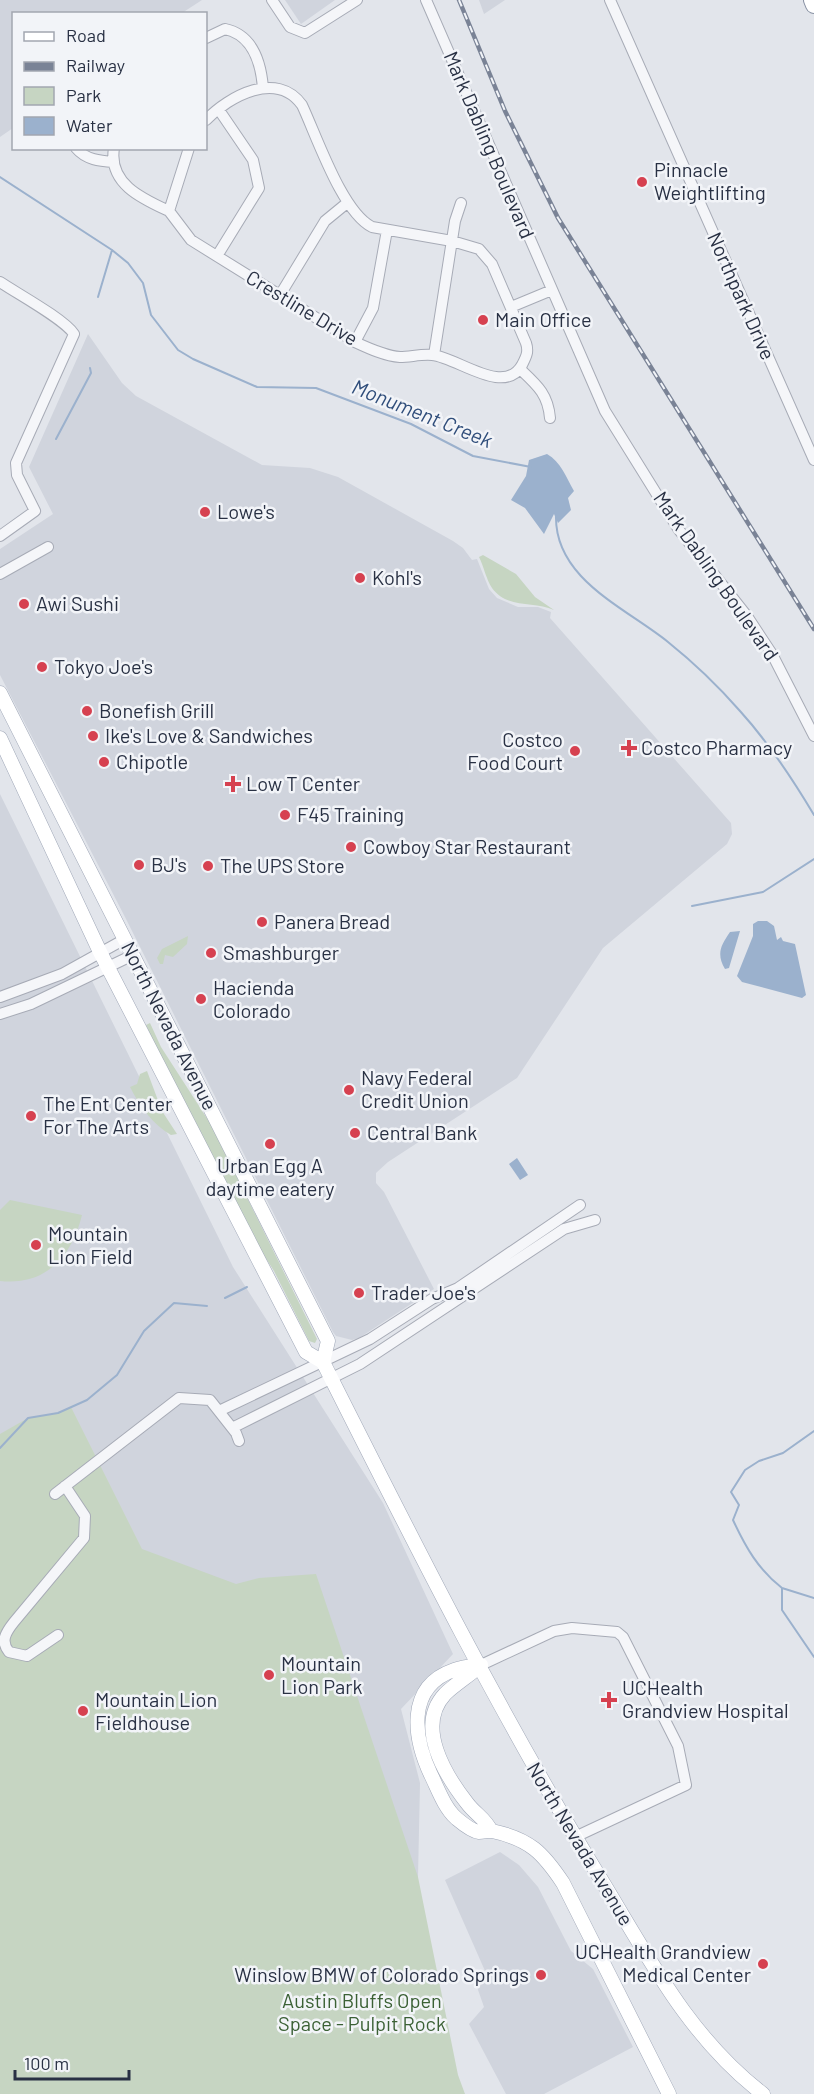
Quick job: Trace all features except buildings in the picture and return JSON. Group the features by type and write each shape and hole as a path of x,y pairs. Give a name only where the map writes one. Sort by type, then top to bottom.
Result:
{"highway":[{"path":"812,0 814,4"}],"main road":[{"name":"North Nevada Avenue","path":"0,693 328,1341 323,1362"},
{"name":"North Nevada Avenue","path":"0,738 100,952 306,1352 323,1362 526,1755 655,1970 691,2023 723,2060 763,2094"},
{"name":"North Nevada Avenue","path":"481,1665 453,1670 440,1678 421,1700 416,1728 426,1764 454,1816 477,1832 491,1831 530,1845 544,1855 563,1883 669,2094"}],"street":[{"path":"272,0 290,27 299,33 311,31 357,0"},
{"name":"Mark Dabling Boulevard","path":"426,0 609,418 679,530 728,591 766,645 789,683 814,736"},
{"name":"Northpark Drive","path":"610,0 814,460"},
{"path":"207,38 235,27 255,52 261,68 263,88"},
{"path":"207,119 245,92 263,88 279,88 298,99 347,203 366,223 387,230 472,246 487,257 511,307 527,348 520,369 542,390 548,400 550,418"},
{"path":"217,256 262,188 253,160 219,110"},
{"path":"79,150 92,159 114,162"},
{"path":"114,150 114,162 122,181 130,190 169,212 188,150"},
{"path":"280,296 325,221 347,203"},
{"path":"434,355 452,241 461,203"},
{"name":"Crestline Drive","path":"169,212 187,236 355,342 398,357 434,355 495,377 509,376 520,369"},
{"path":"355,342 373,308 387,230"},
{"path":"0,282 41,310 67,324 74,334 16,463 17,475 35,511 0,536"},
{"path":"511,307 552,290"},
{"path":"0,574 48,547"},
{"path":"0,998 39,985 125,939"},
{"path":"0,1014 31,1004 133,955"},
{"path":"232,1428 360,1364 495,1269 579,1205"},
{"path":"495,1269 564,1229 595,1220"},
{"path":"485,1254 495,1269"},
{"path":"452,1276 461,1292"},
{"path":"219,1411 370,1339 432,1299 461,1292"},
{"path":"55,1494 179,1398 210,1400 239,1441"},
{"path":"58,1635 27,1656 9,1653 4,1642 14,1622 84,1538 85,1516 65,1486"},
{"path":"481,1665 537,1638 562,1629 617,1632 623,1637 679,1749 686,1785 575,1838"}],"shaded area":[{"path":"0,0 202,0 184,12 12,12 12,129 0,137"},
{"path":"285,0 335,0 301,24"},
{"path":"479,0 505,0 484,14"},
{"path":"88,334 122,383 136,396 262,465 310,468 338,477 463,548 472,560 477,559 489,589 497,598 518,607 538,607 551,612 550,618 731,823 732,834 727,844 603,948 517,1078 388,1162 376,1173 376,1183 384,1192 434,1289 359,1338 352,1340 336,1336 333,1332 125,917 0,675 0,549 53,514 29,467"},
{"path":"0,794 233,1267 383,1503 453,1654 401,1709 420,1783 418,1877 253,1987 0,2094"},
{"name":"Winslow BMW of Colorado Springs","path":"500,1852 519,1865 538,1887 571,1951 593,1969 633,2047 544,2094 506,2094 469,2024 484,2007 477,1987 489,1980 445,1880"}],"green space":[{"path":"483,555 516,574 535,597 554,610 513,602 498,595 492,588 479,557"},
{"path":"188,936 187,944 173,957 165,955 163,964 160,964 157,958 162,949"},
{"path":"150,1023 161,1047 210,1123 317,1339 315,1343 309,1341 274,1271 256,1243 157,1049 146,1025"},
{"path":"147,1071 162,1111 177,1134 171,1135 152,1120 130,1087 137,1084 140,1074"},
{"name":"Mountain Lion Field","path":"10,1200 82,1215 64,1255 44,1273 31,1279 0,1281 0,1210"},
{"name":"Austin Bluffs Open Space - Pulpit Rock","path":"71,1407 142,1549 236,1584 259,1578 316,1574 418,1877 458,2075 465,2094 0,2094 0,1434 28,1418 58,1413"}],"water":[{"path":"547,454 560,466 574,491 568,498 571,510 558,523 554,514 544,534 525,508 511,500 526,476 529,460"},
{"path":"758,921 767,921 774,926 777,940 781,937 783,941 795,944 806,995 802,998 742,982 737,976 753,936 753,924"},
{"path":"740,931 729,968 725,969 720,954 722,945 730,932"},
{"path":"517,1158 528,1175 520,1180 509,1164"}],"waterway":[{"name":"Monument Creek","path":"0,177 112,250 128,263 143,283 151,315 178,350 193,359 257,387 316,388 411,424 473,456 531,467"},
{"path":"98,297 112,250"},
{"path":"56,439 91,373 90,368"},
{"name":"Monument Creek","path":"556,515 559,537 567,557 579,574 614,604 677,650 723,693 770,748 814,815"},
{"path":"692,906 763,892 814,859"},
{"path":"225,1298 247,1287"},
{"path":"0,1448 28,1418 58,1413 87,1400 117,1375 144,1331 174,1303 207,1306"},
{"name":"Monument Creek","path":"814,1431 783,1453 759,1461 745,1470 731,1492 739,1505 733,1520 738,1530 759,1566 782,1588 782,1610 814,1657"},
{"path":"782,1588 814,1598"}],"railway":[{"path":"459,0 505,111 558,218 814,629"}],"place":[{"name":"Pinnacle Weightlifting","path":"642,182"},
{"name":"Main Office","path":"483,320"},
{"name":"Lowe's","path":"205,512"},
{"name":"Kohl's","path":"360,578"},
{"name":"Awi Sushi","path":"24,604"},
{"name":"Tokyo Joe's","path":"42,667"},
{"name":"Bonefish Grill","path":"87,711"},
{"name":"Ike's Love & Sandwiches","path":"93,736"},
{"name":"Costco Pharmacy","path":"629,748"},
{"name":"Costco Food Court","path":"575,751"},
{"name":"Chipotle","path":"104,762"},
{"name":"Low T Center","path":"233,784"},
{"name":"F45 Training","path":"285,815"},
{"name":"Cowboy Star Restaurant","path":"351,847"},
{"name":"BJ's","path":"139,865"},
{"name":"The UPS Store","path":"208,866"},
{"name":"Panera Bread","path":"262,922"},
{"name":"Smashburger","path":"211,953"},
{"name":"Hacienda Colorado","path":"201,999"},
{"name":"Navy Federal Credit Union","path":"349,1090"},
{"name":"The Ent Center For The Arts","path":"31,1116"},
{"name":"Central Bank","path":"355,1133"},
{"name":"Urban Egg A daytime eatery","path":"270,1144"},
{"name":"Mountain Lion Field","path":"36,1245"},
{"name":"Trader Joe's","path":"359,1293"},
{"name":"Mountain Lion Park","path":"269,1675"},
{"name":"UCHealth Grandview Hospital","path":"609,1700"},
{"name":"Mountain Lion Fieldhouse","path":"83,1711"},
{"name":"UCHealth Grandview Medical Center","path":"763,1964"},
{"name":"Winslow BMW of Colorado Springs","path":"541,1975"}]}
